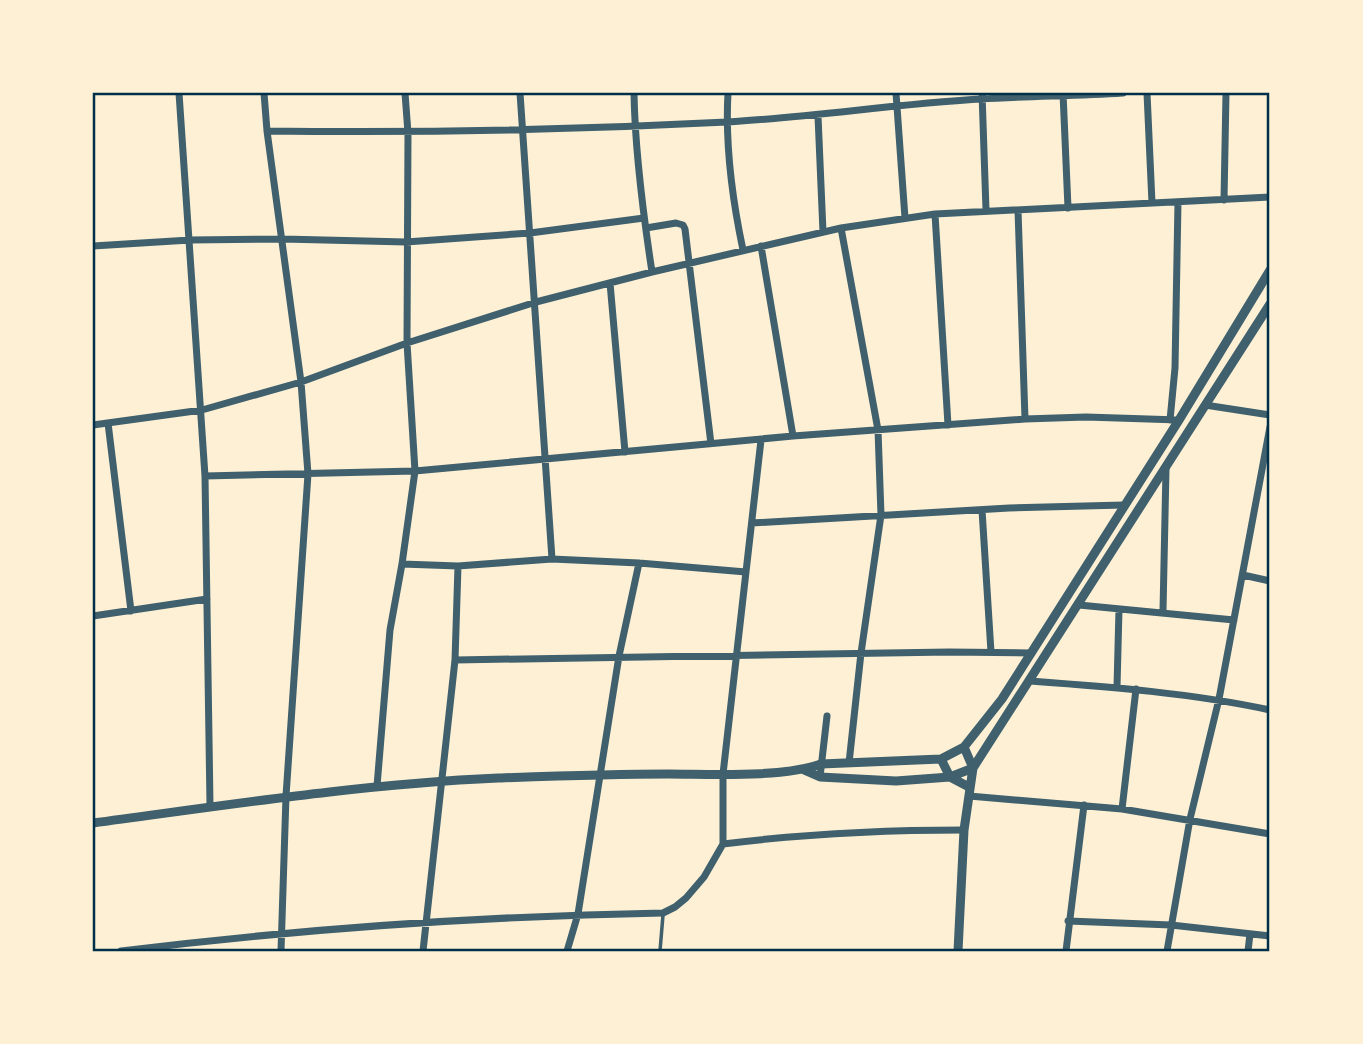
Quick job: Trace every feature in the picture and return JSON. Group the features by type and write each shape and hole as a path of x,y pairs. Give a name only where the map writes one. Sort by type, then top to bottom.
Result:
{"street":[{"path":"179,93 205,477 210,805"},
{"path":"264,93 301,382 308,474 286,796 281,951"},
{"path":"377,786 390,630 415,471 407,343 408,133 405,93"},
{"path":"520,93 552,559"},
{"path":"634,93 644,218 652,272"},
{"path":"728,93 726,122 733,197 743,250"},
{"path":"896,93 905,218"},
{"path":"267,131 408,133 726,122 818,116 982,96 1123,93"},
{"path":"1147,93 1152,203"},
{"path":"1224,200 1226,93"},
{"path":"1063,94 1068,208"},
{"path":"982,96 986,211"},
{"path":"818,116 823,232"},
{"path":"93,425 202,410 301,382 407,343 536,302 841,228 935,214 1270,198"},
{"path":"1175,420 1178,202"},
{"path":"1018,210 1026,419"},
{"path":"935,214 948,425"},
{"path":"93,237 93,246 190,240 406,242 530,233 644,218"},
{"path":"646,228 676,223 683,225 711,444"},
{"path":"841,228 878,430 881,515 861,653 849,763"},
{"path":"761,246 793,436"},
{"path":"93,823 210,805 442,781 599,774 723,774 804,770 821,764 941,760 964,747 1002,699 1270,270"},
{"path":"610,283 625,452"},
{"path":"958,951 964,830 973,768 1270,304"},
{"path":"1205,405 1270,415"},
{"path":"205,477 415,471 793,436 1026,419 1086,417 1175,420"},
{"path":"108,423 131,611"},
{"path":"1167,951 1190,819 1219,699 1244,575 1270,427"},
{"path":"121,951 426,922 578,914 663,913 676,907 704,877 723,844 723,774 761,440"},
{"path":"1163,611 1166,468"},
{"path":"752,523 1124,505"},
{"path":"982,510 991,652"},
{"path":"402,564 458,566 552,559 746,572"},
{"path":"568,951 578,914 619,656 639,563"},
{"path":"423,951 455,660 458,566"},
{"path":"1244,575 1270,581"},
{"path":"93,616 207,599"},
{"path":"1079,605 1163,611 1234,620"},
{"path":"1117,687 1119,609"},
{"path":"455,660 1030,653"},
{"path":"1030,681 1117,687 1219,699 1270,710"},
{"path":"1122,809 1136,689"},
{"path":"820,777 827,716"},
{"path":"964,747 973,768"},
{"path":"941,760 950,777 969,792 1122,809 1270,834"},
{"path":"804,770 820,777 896,781 950,777 973,768"},
{"path":"1066,951 1084,805"},
{"path":"723,844 859,831 964,830"},
{"path":"1068,921 1171,925 1270,936"},
{"path":"1248,951 1250,934"}],"lane":[{"path":"660,951 663,913"}]}
